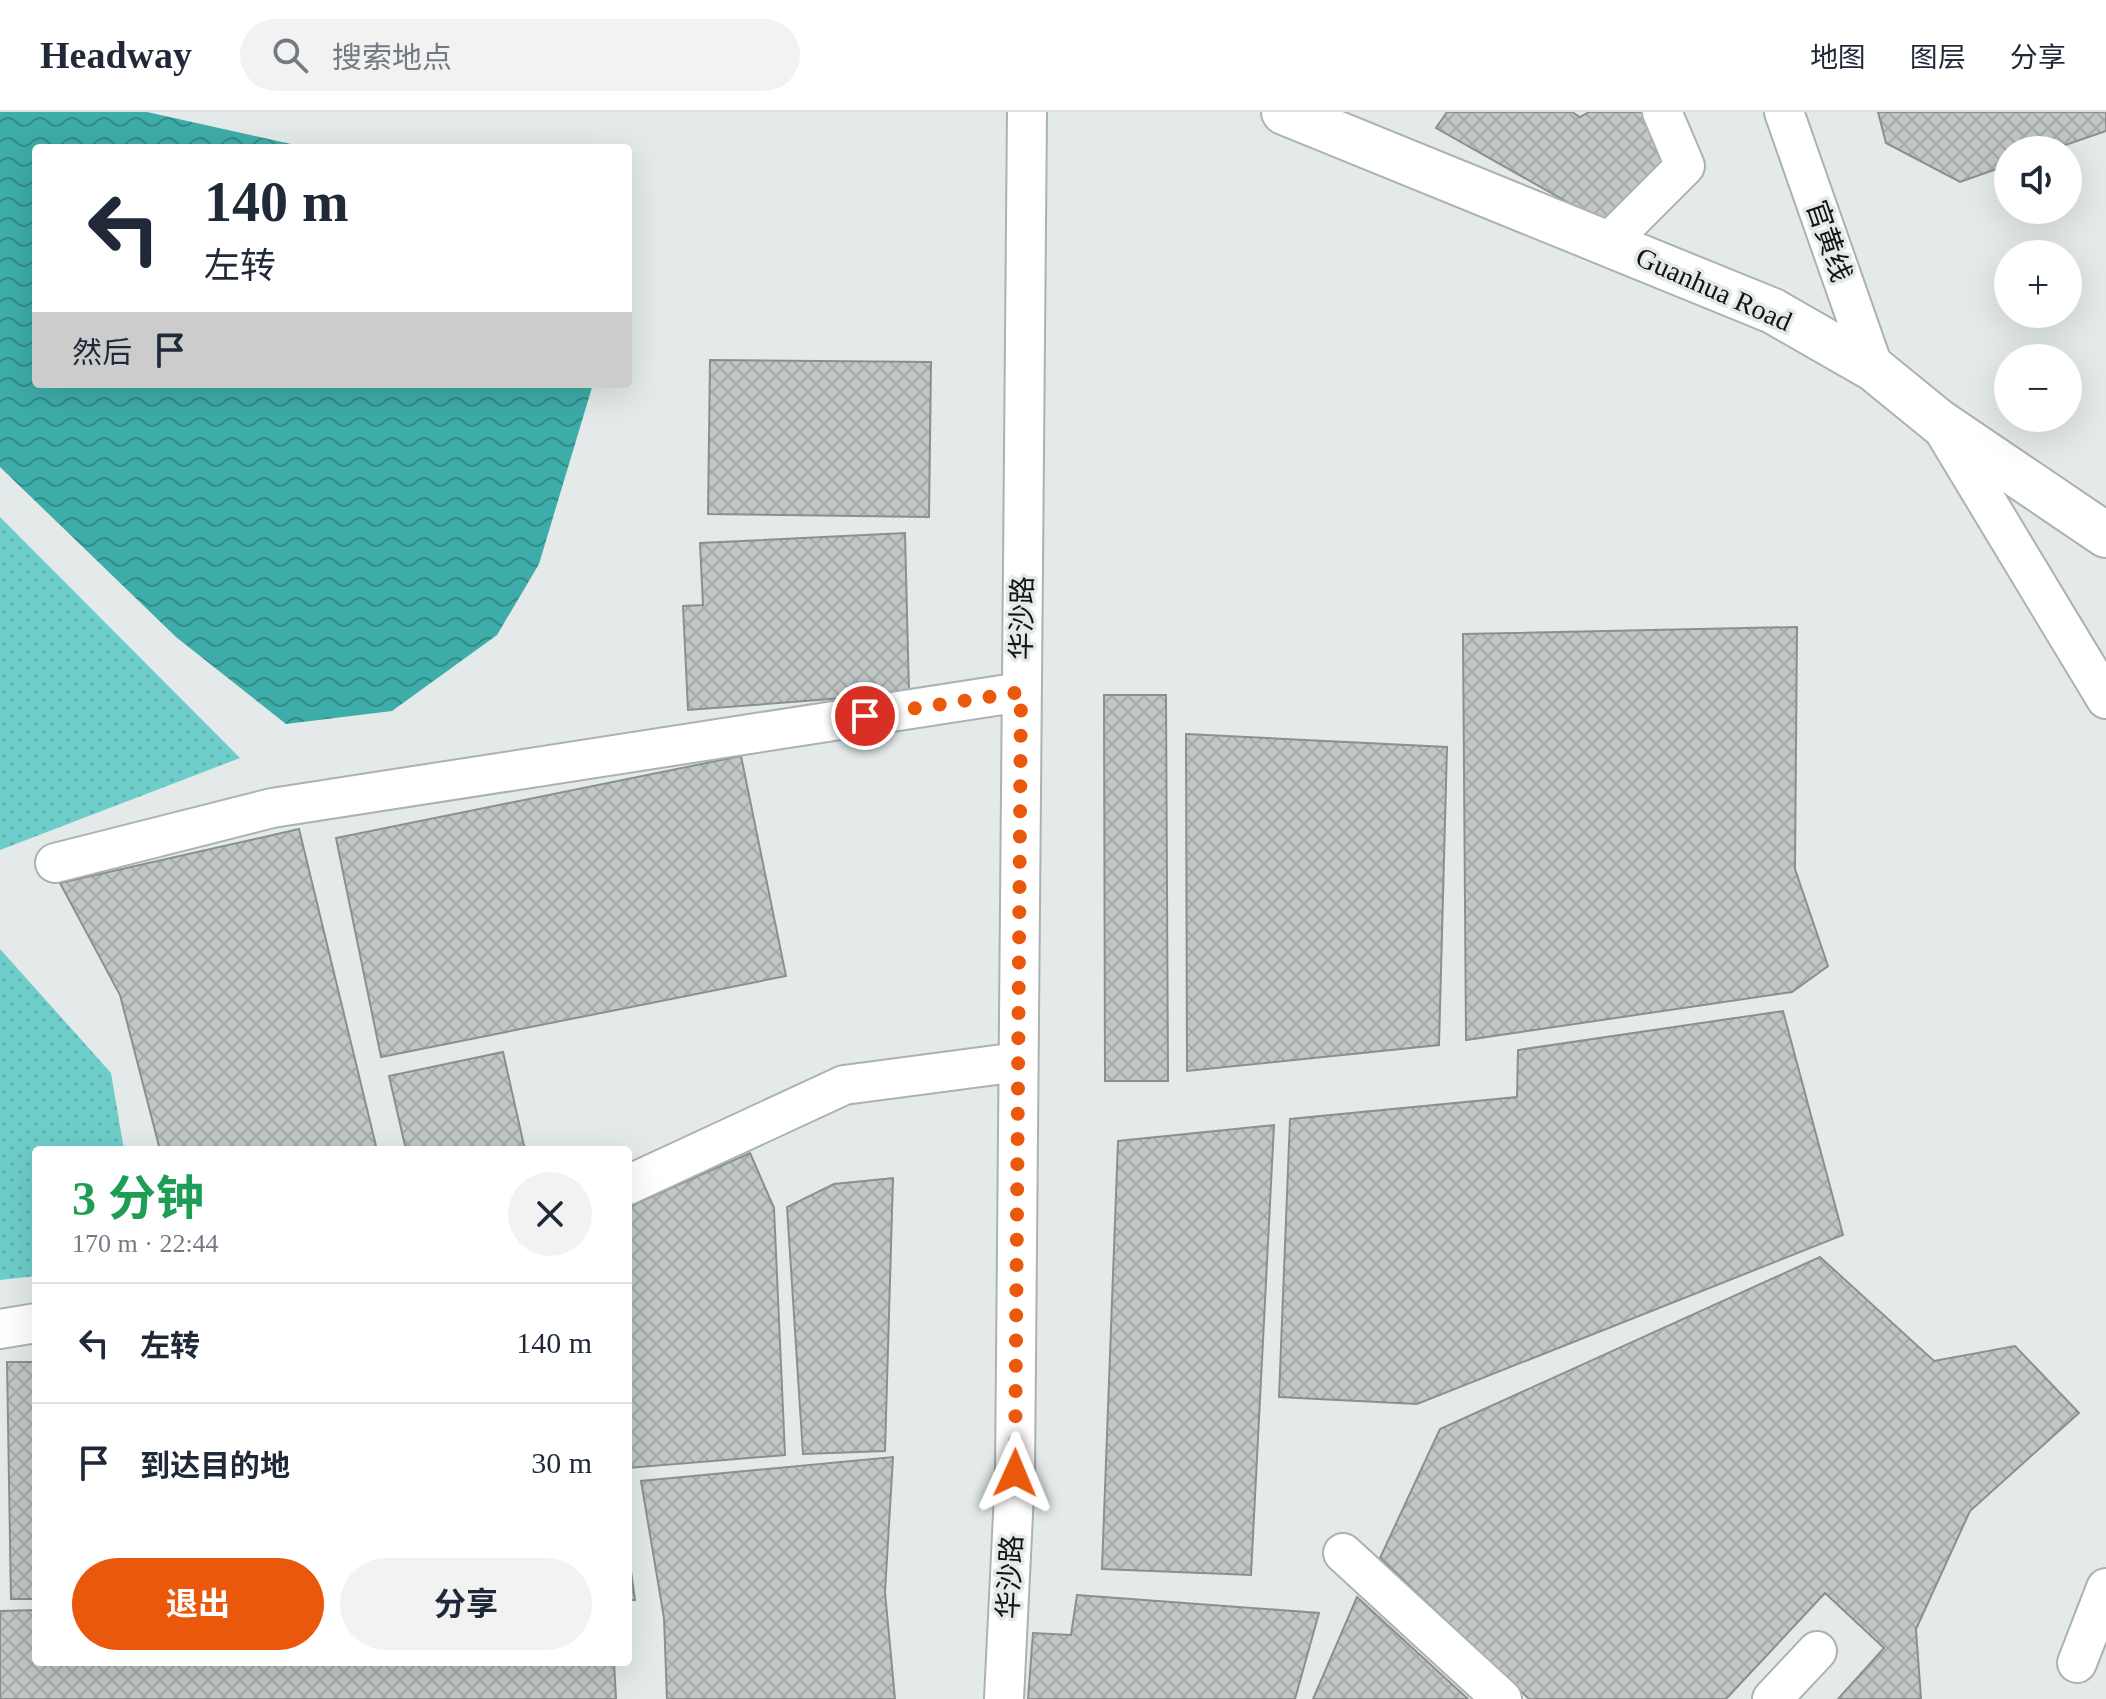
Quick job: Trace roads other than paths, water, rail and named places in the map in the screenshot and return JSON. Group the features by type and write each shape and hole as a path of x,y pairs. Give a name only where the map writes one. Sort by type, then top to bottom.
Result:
{"main road":[{"name":"Guanhua Road","path":"1284,112 1773,311 1874,369 1939,422 2106,535"}],"street":[{"name":"华沙路","path":"1004,1699 1015,1473 1027,112"},
{"path":"1608,243 1685,166 1662,112"},
{"name":"官黄线","path":"1784,112 1874,369"},
{"path":"1939,422 2106,699"},
{"path":"55,863 272,808 1021,692"},
{"path":"632,1183 844,1085 1018,1062"},
{"path":"0,1329 32,1324"},
{"path":"1343,1553 1502,1699"},
{"path":"2077,1663 2106,1588"},
{"path":"1772,1699 1817,1651"}],"water":[{"path":"0,112 147,112 291,144 32,144 32,388 592,388 539,564 497,635 392,711 286,724 176,637 0,467"}]}
